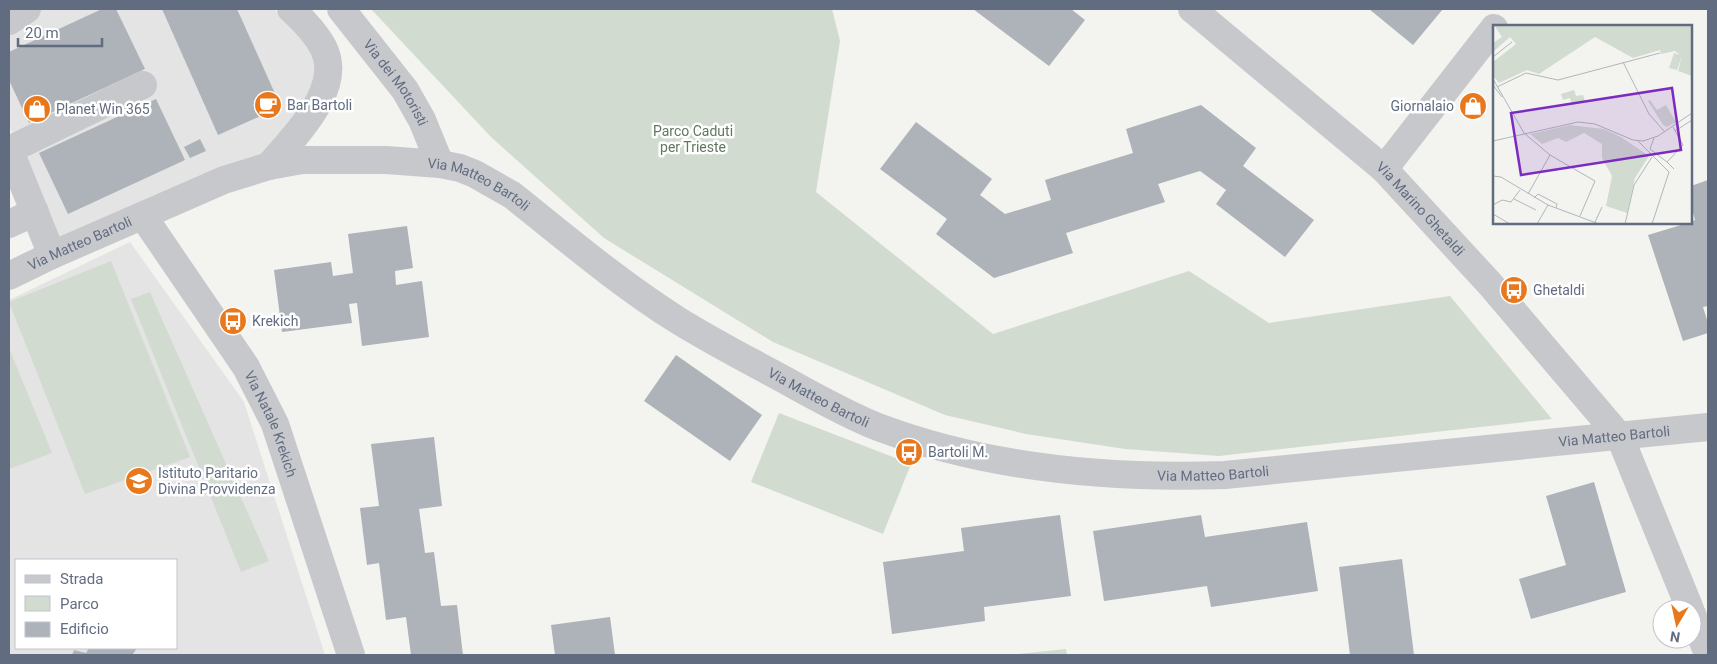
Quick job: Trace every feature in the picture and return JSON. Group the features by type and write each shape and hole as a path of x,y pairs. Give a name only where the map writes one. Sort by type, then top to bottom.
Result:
{"street":[{"path":"9,20 27,9"},
{"path":"269,166 316,107 323,93 328,74 327,56 324,48 312,30 291,9"},
{"name":"Via dei Motoristi","path":"341,9 405,90 422,120 440,164"},
{"name":"Via Marino Ghetaldi","path":"1192,9 1384,169 1490,284 1620,437 1686,599"},
{"path":"1497,25 1509,9"},
{"path":"1384,169 1493,30"},
{"path":"52,255 9,150 143,85"},
{"name":"Via Matteo Bartoli","path":"9,276 52,255 224,180 269,166 302,160 386,160 440,164 460,168 475,174 512,195 636,291 710,339 855,417 887,430 941,446 1012,462 1066,470 1142,476 1251,474 1708,427"},
{"path":"9,224 35,212"},
{"name":"Via Natale Krekich","path":"143,216 246,367 276,424 351,655"},
{"path":"1702,639 1708,654"}],"shaded area":[{"path":"42,9 274,9 300,35 319,60 313,98 264,160 57,243 9,125 9,30"},
{"name":"Istituto Paritario Divina Provvidenza","path":"130,242 244,402 325,655 9,655 9,300"}],"green space":[{"name":"Parco Caduti per Trieste","path":"371,9 832,9 840,41 816,192 993,334 1189,271 1269,323 1450,296 1552,419 1219,456 1125,449 1026,434 945,415 773,342 604,238 491,137"},
{"path":"111,261 190,457 85,494 9,302"},
{"path":"150,292 269,561 241,572 131,299"},
{"path":"9,348 52,453 9,469"},
{"path":"779,413 911,464 883,534 751,482"},
{"path":"1066,649 1067,655 1010,655"}],"building":[{"path":"102,9 116,9 145,69 29,123 9,80 9,52"},
{"path":"162,9 237,9 281,107 218,135"},
{"path":"973,9 1071,9 1085,20 1049,66"},
{"path":"1369,9 1443,9 1413,45"},
{"path":"156,99 185,160 68,214 39,153"},
{"path":"1201,105 1256,148 1243,166 1314,220 1285,257 1216,204 1226,190 1200,171 1158,184 1165,202 1066,233 1073,253 994,278 936,234 947,219 880,169 916,122 992,179 980,195 1005,214 1051,200 1045,180 1133,153 1126,129"},
{"path":"200,139 206,151 190,158 184,147"},
{"path":"1708,180 1708,306 1703,307 1708,323 1708,333 1683,341 1648,235 1684,224 1692,224 1695,220 1692,210 1692,186"},
{"path":"407,226 413,268 395,271 396,285 422,281 429,337 362,346 357,303 349,304 352,323 282,332 274,270 331,262 333,276 353,273 348,234"},
{"path":"676,355 762,415 730,461 644,401"},
{"path":"434,437 442,506 419,509 425,553 434,552 441,606 457,605 463,655 411,655 406,617 386,620 379,563 367,565 360,508 379,506 371,444"},
{"path":"1594,482 1626,592 1531,619 1519,579 1566,565 1546,496"},
{"path":"1060,515 1071,596 984,607 985,621 892,634 883,562 964,551 961,528"},
{"path":"1201,515 1205,537 1307,522 1318,591 1211,607 1207,586 1104,601 1093,531"},
{"path":"1402,559 1414,655 1350,655 1339,567"},
{"path":"610,617 615,655 555,655 551,625"},
{"path":"88,649 136,649 133,654 136,655 72,655 74,650 86,653"}],"place":[{"name":"Bar Bartoli","path":"268,105"},
{"name":"Giornalaio","path":"1473,106"},
{"name":"Planet Win 365","path":"37,109"},
{"name":"Ghetaldi","path":"1514,290"},
{"name":"Krekich","path":"233,321"},
{"name":"Bartoli M.","path":"909,452"},
{"name":"Istituto Paritario Divina Provvidenza","path":"139,481"}]}
